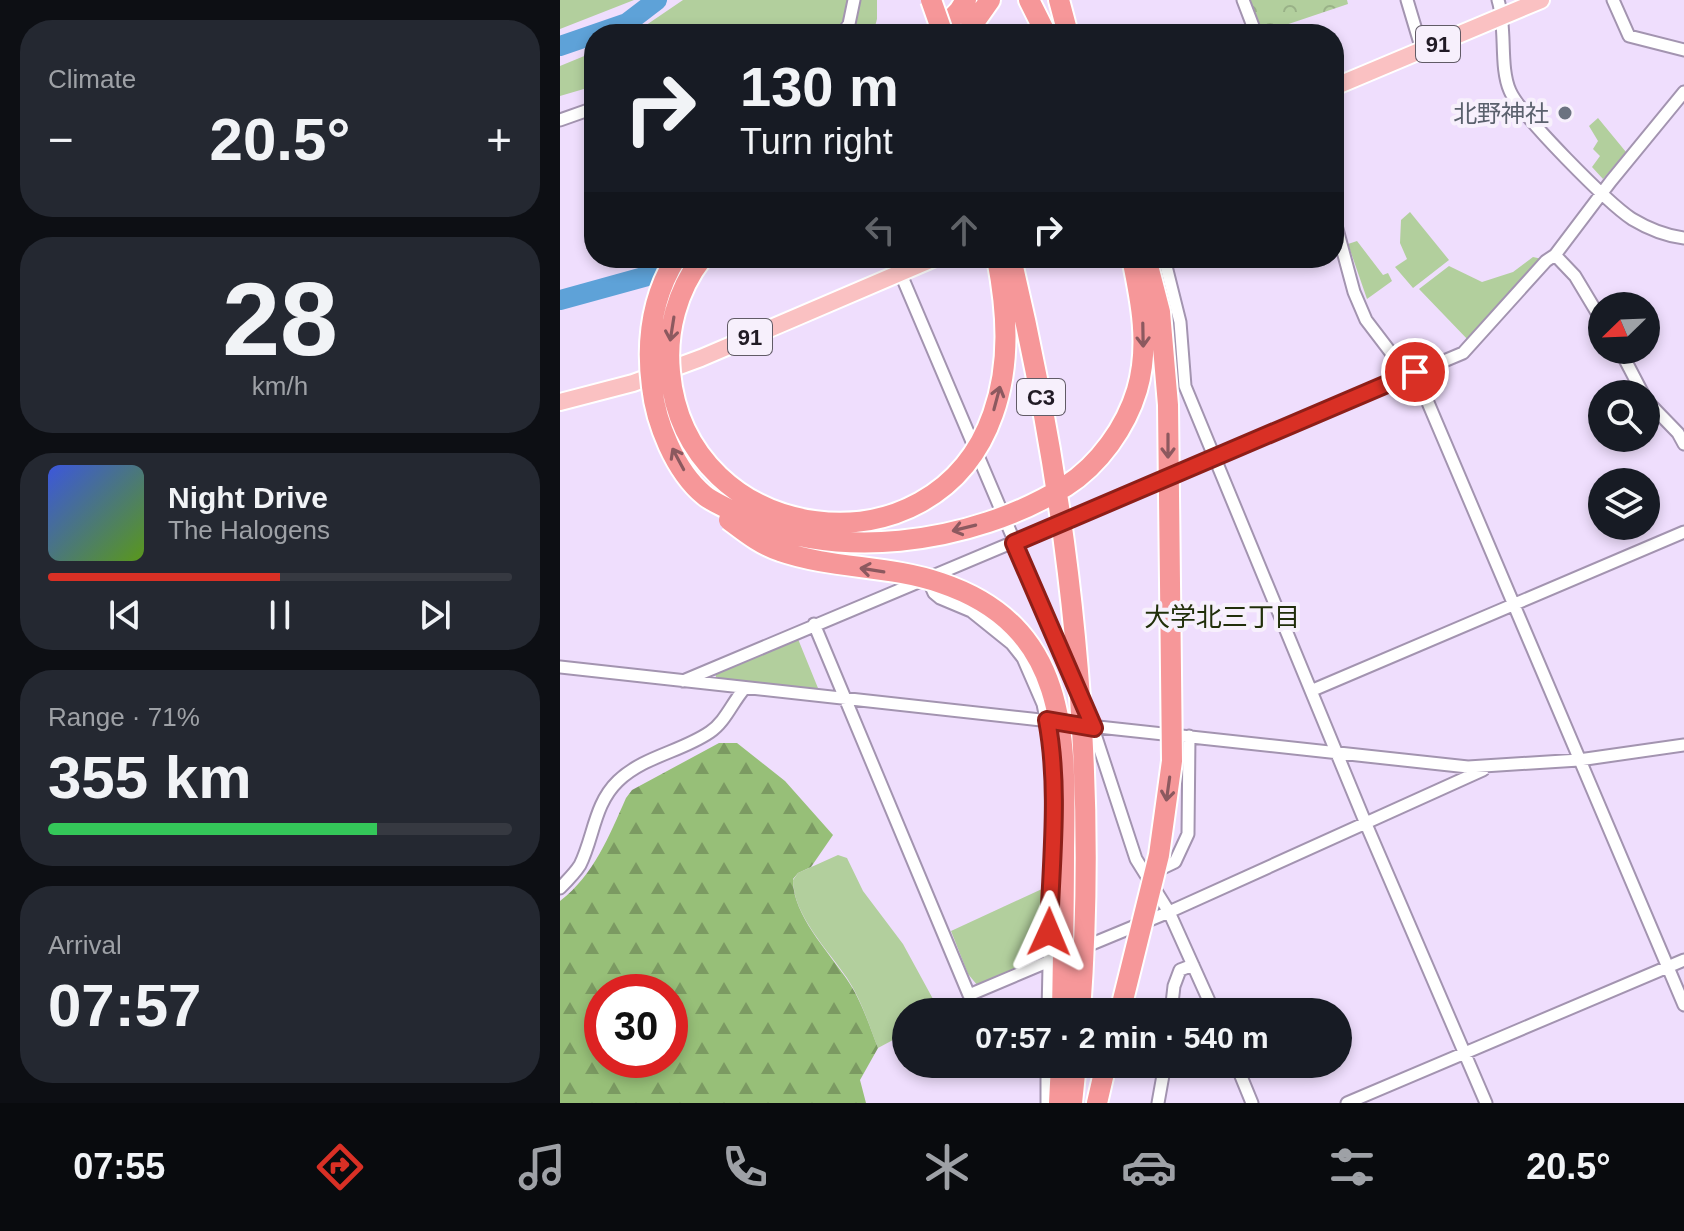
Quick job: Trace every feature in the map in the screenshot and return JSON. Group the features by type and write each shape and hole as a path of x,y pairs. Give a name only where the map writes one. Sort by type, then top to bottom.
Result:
{"highway":[{"path":"931,0 939,24"},
{"path":"973,24 990,0"},
{"path":"1029,0 1041,24"},
{"path":"1059,0 1065,24"},
{"path":"946,24 962,6"},
{"path":"672,268 654,311 649,361 658,417 668,442 684,471 704,495 728,520 758,541 780,551 813,560 940,582 967,595 1000,614 1038,660 1055,695 1062,732 1065,809 1062,998"},
{"path":"695,268 674,312 670,334 668,358 671,393 681,422 696,449 735,492 796,520 830,523 860,523 891,515 923,499 951,480 976,449 992,416 1002,381 1006,343 1005,302 999,268"},
{"name":"C3","path":"1013,268 1045,417 1063,537 1077,665 1084,790 1081,998"},
{"path":"704,495 737,514 779,531 806,539 841,543 917,537 980,524 1001,518 1067,486 1107,448 1127,417 1138,388 1144,341 1141,301 1134,268"},
{"path":"1123,998 1159,855 1172,761 1168,405 1160,312 1149,268"},
{"path":"1059,1103 1060,1078"},
{"path":"1072,1103 1075,1078"},
{"path":"1097,1103 1103,1078"}],"main road":[{"name":"91","path":"1344,83 1422,50 1500,8 1541,0"},
{"name":"91","path":"560,402 633,383 701,358 893,268"}],"street":[{"path":"849,24 854,0"},
{"path":"1243,0 1252,24"},
{"path":"1407,0 1422,50"},
{"path":"1613,0 1629,36 1684,50"},
{"path":"1500,8 1506,79 1523,113 1632,219 1684,238"},
{"path":"683,681 1463,353 1546,261 1555,255 1684,92"},
{"path":"1666,114 1684,107"},
{"path":"560,120 584,112"},
{"path":"1344,255 1366,320 1412,374 1515,605 1684,1005"},
{"path":"1555,255 1575,276 1588,298"},
{"path":"898,268 1094,728 1136,859 1169,912 1208,998"},
{"path":"1166,268 1180,322 1185,386 1366,824 1486,1103"},
{"path":"1660,415 1682,438"},
{"path":"1313,690 1684,532"},
{"path":"928,578 934,593 940,598 971,611 1012,644 1023,658 1037,687 1047,720 1053,784 1048,998"},
{"path":"814,624 969,995 1169,912 1487,768"},
{"path":"560,667 1340,755 1487,768 1579,760 1684,745"},
{"path":"560,888 580,864 595,819 607,795 619,781 656,756 708,733 723,722 729,707 744,689"},
{"path":"1146,876 1175,862 1188,834 1189,736"},
{"path":"1347,1103 1684,960"},
{"path":"1173,998 1180,970 1193,965"},
{"path":"1047,1078 1047,1103"},
{"path":"1158,1103 1162,1078"},
{"path":"1242,1078 1252,1103"}],"green space":[{"path":"560,0 634,0 560,29"},
{"path":"683,0 877,0 876,24 648,24"},
{"path":"1250,0 1347,0 1348,4 1289,24 1259,24"},
{"path":"584,56 584,89 560,96 560,66"},
{"path":"1598,118 1626,152 1603,179 1592,167 1600,156 1593,149 1598,141 1589,126"},
{"path":"1410,212 1449,260 1413,288 1395,267 1407,259 1400,243 1401,220"},
{"path":"1357,241 1383,275 1388,273 1392,281 1367,299 1348,244"},
{"path":"1533,257 1542,259 1470,342 1419,289 1449,266 1482,282 1513,272"},
{"path":"798,639 820,693 718,682 715,674"},
{"path":"719,743 737,743 785,781 833,835 811,867 793,879 794,892 812,932 856,995 878,1048 860,1080 866,1103 560,1103 560,901 591,867 632,790"},
{"path":"838,855 847,858 863,891 903,944 932,998 892,998 892,1040 878,1048 852,986 813,932 799,906 793,880 798,873"},
{"path":"1042,889 1038,960 978,986 968,974 951,931"}],"waterway":[{"path":"624,24 657,0"},
{"path":"560,46 584,38"},
{"path":"560,300 668,268"}],"place":[{"name":"北野神社","path":"1565,113"}],"district":[{"name":"大学北三丁目","path":"1222,617"}],"route":[{"path":"1049,932 1053,784 1047,720 1094,728 1014,543 1415,372"}]}
